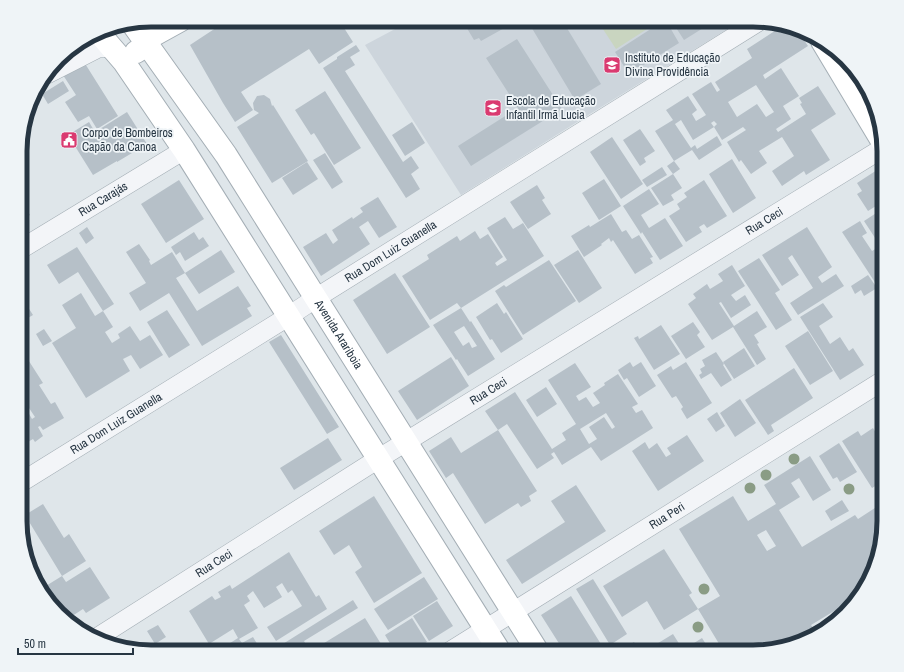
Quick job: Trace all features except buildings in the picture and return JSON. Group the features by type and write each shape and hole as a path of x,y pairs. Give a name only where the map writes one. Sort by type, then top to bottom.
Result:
{"main road":[{"path":"114,50 126,54 138,51 152,36 168,27"},
{"name":"Avenida Arariboia","path":"135,28 226,155 534,645"},
{"path":"103,36 124,62 199,172 495,645"},
{"path":"829,53 875,130"},
{"path":"199,172 226,155"},
{"path":"228,218 255,202"},
{"path":"314,357 341,339"},
{"path":"421,527 449,509"}],"street":[{"name":"Rua Dom Luiz Guanella","path":"27,479 751,27"},
{"path":"59,68 98,48 105,47 114,50"},
{"name":"Rua Carajás","path":"27,245 184,150"},
{"name":"Rua Ceci","path":"101,634 378,459 877,152"},
{"name":"Rua Peri","path":"460,645 877,384"}],"shaded area":[{"name":"Escola de Educação Infantil Irmã Lucia","path":"399,27 731,27 461,195 365,45"}],"green space":[{"path":"602,27 650,27 616,49"}],"place":[{"name":"Instituto de Educação Divina Providência","path":"612,65"},
{"name":"Escola de Educação Infantil Irmã Lucia","path":"493,108"},
{"name":"Corpo de Bombeiros Capão da Canoa","path":"69,140"}]}
